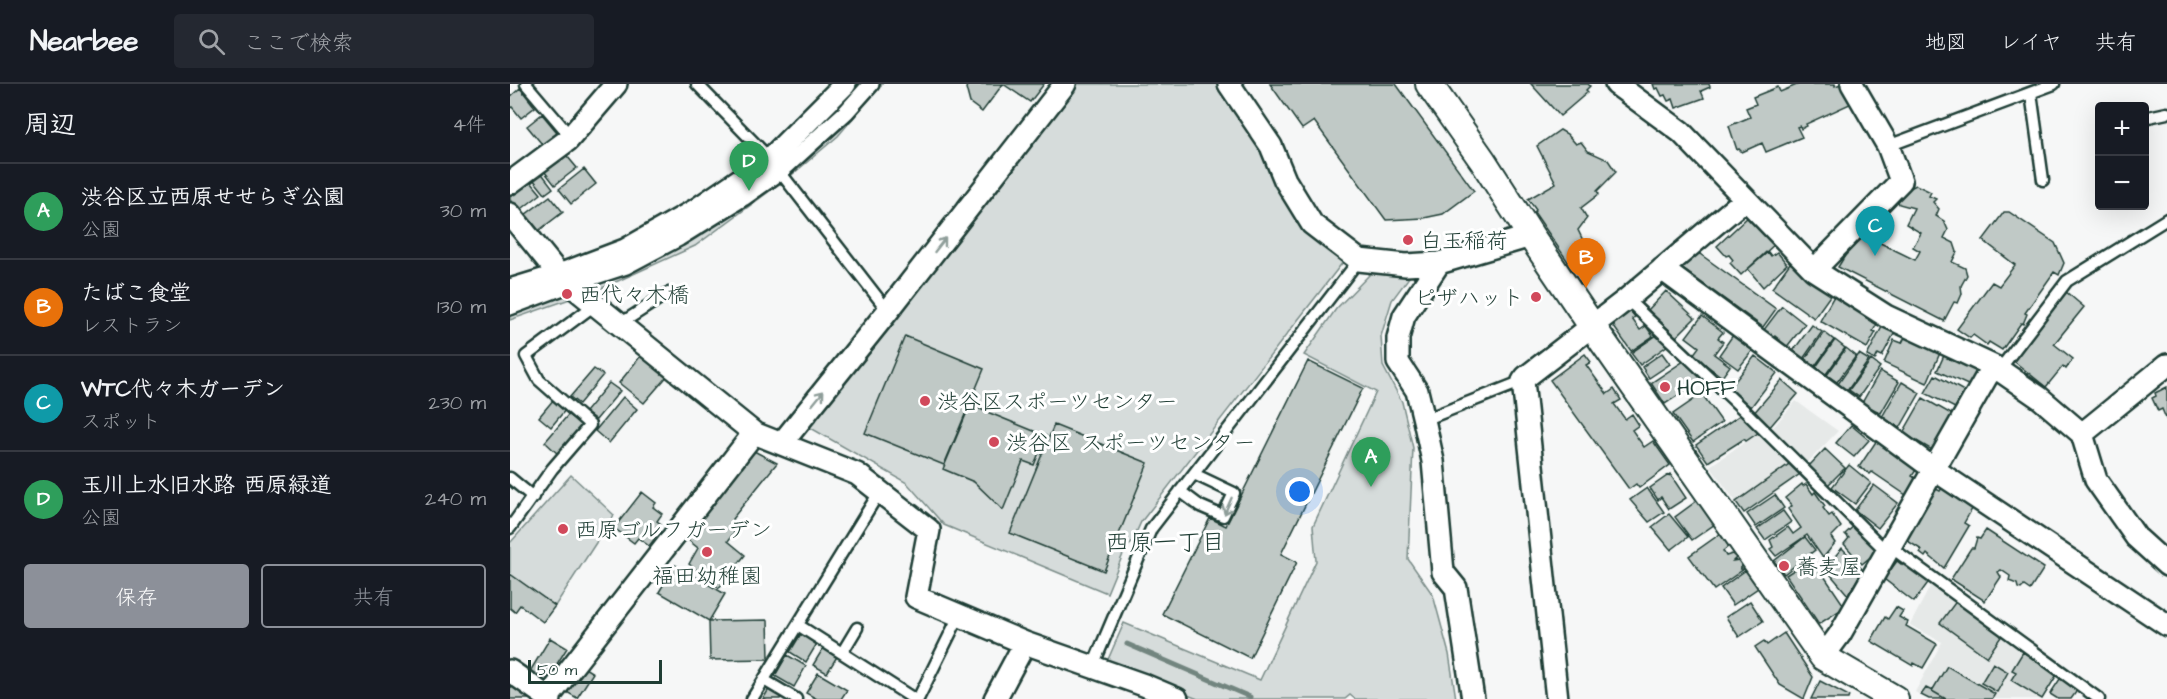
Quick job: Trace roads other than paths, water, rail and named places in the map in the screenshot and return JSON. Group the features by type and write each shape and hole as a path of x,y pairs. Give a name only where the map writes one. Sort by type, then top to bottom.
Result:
{"street":[{"path":"510,183 571,137 616,84"},
{"path":"775,165 845,84"},
{"path":"510,307 625,250 775,165 846,112 872,84"},
{"path":"782,443 1065,84"},
{"path":"1229,84 1272,146 1285,180 1312,224 1359,260 1406,265 1440,263 1531,236"},
{"path":"1429,84 1592,326 1823,657 1895,699"},
{"path":"1616,84 1681,132 1744,200 1814,270 1886,316 1995,367 2040,398 2082,434 2096,480 2136,537 2167,565"},
{"path":"1814,270 1901,181 1888,146 1852,84"},
{"path":"1557,699 1523,381 1627,299 1744,200"},
{"path":"510,213 565,279 754,433 857,474 929,530 916,597 1025,643 1092,668 1141,692 1177,699"},
{"path":"1440,263 1414,298 1404,316 1398,338 1398,362 1417,391 1425,420 1433,461 1443,572 1456,588 1473,699"},
{"path":"1662,269 1935,470 2167,625"},
{"path":"510,290 565,279"},
{"path":"2082,434 2167,365"},
{"path":"1823,657 1840,634 1995,367"},
{"path":"510,670 548,699 754,433"},
{"path":"995,699 1025,643"}],"lane":[{"path":"526,84 571,137"},
{"path":"697,84 775,165 888,310"},
{"path":"1888,146 2054,84"},
{"path":"2031,93 2043,180"},
{"path":"2149,117 2167,113"},
{"path":"1995,367 2003,365 2067,281 2167,219"},
{"path":"1092,668 1151,529 1359,260"},
{"path":"620,324 668,293"},
{"path":"1627,299 1888,549 2098,699"},
{"path":"510,528 552,469 590,425 539,380 525,356 596,304"},
{"path":"1425,420 1523,381"},
{"path":"1180,491 1200,506 1223,516 1234,493 1194,474"},
{"path":"510,478 534,497"},
{"path":"752,699 880,491"},
{"path":"798,625 916,699 959,616"},
{"path":"842,653 857,628"},
{"path":"764,680 796,699"}],"waterway":[{"path":"1127,644 1250,697"}],"place":[{"name":"玉川上水旧水路 西原緑道","path":"749,191"},
{"name":"白玉稲荷","path":"1408,240"},
{"name":"WTC代々木ガーデン","path":"1875,256"},
{"name":"たばこ食堂","path":"1586,288"},
{"name":"西代々木橋","path":"567,294"},
{"name":"ピザハット","path":"1536,297"},
{"name":"HOFF","path":"1665,387"},
{"name":"渋谷区スポーツセンター","path":"925,401"},
{"name":"渋谷区 スポーツセンター","path":"994,442"},
{"name":"渋谷区立西原せせらぎ公園","path":"1371,487"},
{"name":"西原ゴルフガーデン","path":"563,529"},
{"name":"福田幼稚園","path":"707,552"},
{"name":"蕎麦屋","path":"1784,566"}],"district":[{"name":"西原一丁目","path":"1165,542"}]}
